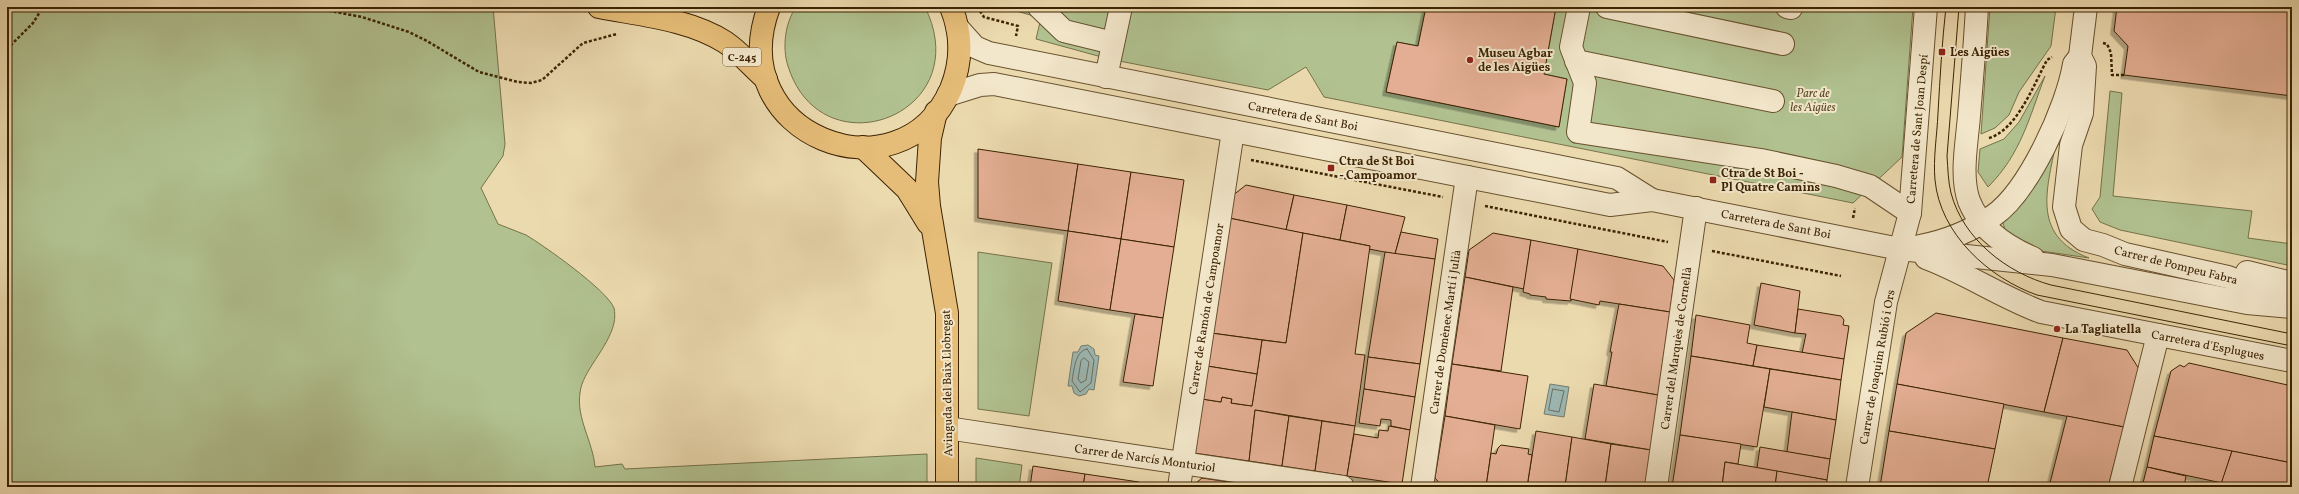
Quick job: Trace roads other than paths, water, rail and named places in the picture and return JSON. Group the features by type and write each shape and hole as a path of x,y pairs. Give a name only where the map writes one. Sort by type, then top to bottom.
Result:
{"main road":[{"name":"C-245","path":"599,7 655,18 706,32 737,52 766,79"},
{"path":"769,7 762,27 760,48 766,79 777,102 803,129 826,141 844,146 863,147 886,144 909,135 942,104"},
{"path":"950,7 958,27"},
{"name":"Avinguda del Baix Llobregat","path":"947,487 947,313 933,231 927,182 930,138 958,62 958,27"},
{"name":"Avinguda del Baix Llobregat","path":"863,147 907,189 933,231"}],"street":[{"path":"1039,7 1064,31 1113,43"},
{"path":"1106,77 1121,7"},
{"path":"1579,7 1571,47 1585,83 1578,132 1761,160 1836,176 1870,186 1910,213"},
{"path":"1607,7 1783,44"},
{"name":"Carretera de Sant Joan Despí","path":"1900,249 1910,213 1926,7"},
{"path":"1977,7 1966,176 1969,201 1982,223 1996,236 2013,248 2052,265"},
{"name":"Carrer de Pompeu Fabra","path":"1982,223 2007,204 2027,176 2056,121 2067,91 2074,64 2080,56 2086,7"},
{"name":"Carretera de Sant Boi","path":"958,27 975,46 983,51 1106,77 1617,178 1652,200"},
{"name":"Carrer de Pompeu Fabra","path":"2080,56 2085,66 2082,113 2071,146 2064,207 2067,221 2076,235 2084,240 2103,245 2125,254 2228,277 2267,292 2292,306"},
{"path":"1576,61 1773,101"},
{"name":"Carretera de Sant Boi","path":"942,104 980,85 994,84 1610,206 1652,200 1900,249"},
{"name":"Carrer de Ramón de Campoamor","path":"1179,487 1233,131"},
{"name":"Carrer de Domènec Martí i Julià","path":"1422,487 1467,177"},
{"name":"Carrer del Marquès de Cornellà","path":"1656,487 1696,208"},
{"path":"1900,249 1932,244 1951,238 1982,223"},
{"name":"Carrer de Pompeu Fabra","path":"2103,245 2126,245 2168,253 2292,284"},
{"path":"1900,249 2052,265 2247,302 2292,306"},
{"name":"Carretera d'Esplugues","path":"1900,249 1942,264 2016,303 2041,312 2292,361"},
{"name":"Carrer de Joaquim Rubió i Ors","path":"1857,487 1886,302 1900,249"},
{"path":"2120,487 2158,335"},
{"name":"Carrer de Narcís Monturiol","path":"948,428 1343,487"}],"water":[{"path":"1088,345 1094,349 1095,355 1099,356 1094,390 1089,389 1086,394 1079,396 1074,393 1072,386 1068,386 1073,352 1078,352 1081,346"},
{"path":"1550,384 1569,387 1564,417 1544,414"}],"tram line":[{"path":"1946,7 1935,155 1935,180 1939,200 1946,218 1957,236 1970,251 1985,265 2002,277 2037,295 2292,346"},
{"path":"1959,7 1947,156 1949,179 1951,193 1957,210 1976,239 1989,252 2018,272 2051,285 2292,334"}],"place":[{"name":"Les Aigües","path":"1942,52"},
{"name":"Museu Agbar de les Aigües","path":"1470,60"},
{"name":"Ctra de St Boi - Campoamor","path":"1331,168"},
{"name":"Ctra de St Boi - Pl Quatre Camins","path":"1713,180"},
{"name":"La Tagliatella","path":"2057,329"}],"park label":[{"name":"Parc de les Aigües","path":"1813,100"}]}
